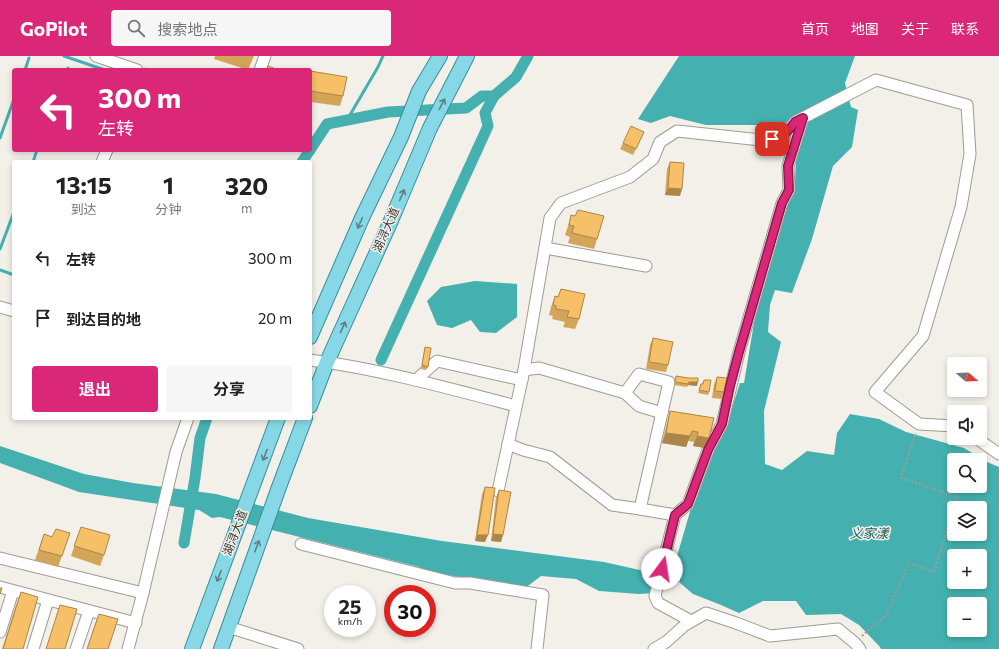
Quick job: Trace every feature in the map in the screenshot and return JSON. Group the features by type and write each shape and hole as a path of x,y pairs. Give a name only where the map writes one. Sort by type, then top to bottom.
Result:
{"main road":[{"path":"312,332 362,218 400,137 419,91 440,56"},
{"name":"湖浔大道","path":"312,401 327,362 390,223 430,128 467,56"},
{"name":"湖浔大道","path":"192,649 277,420"},
{"name":"湖浔大道","path":"220,649 304,420"}],"street":[{"path":"96,56 130,68"},
{"path":"261,68 265,56"},
{"path":"498,491 523,375 550,218 561,203 630,177 652,159 660,142 677,131 761,140 783,137 795,122 876,80 967,105 970,154 961,207 923,336 875,392 919,424 947,426"},
{"path":"691,621 658,603 655,596 675,515 688,504 708,450 722,424 730,386 743,338 782,203 789,190 788,166 803,118"},
{"path":"545,248 646,266"},
{"path":"0,307 12,310"},
{"path":"312,360 416,380 516,406"},
{"path":"416,380 437,361 523,375 539,368 625,393 639,406 662,413"},
{"path":"625,393 639,374 669,382 640,509"},
{"path":"128,649 136,623 176,452 187,420"},
{"path":"508,444 523,450 550,457 612,505 675,515"},
{"path":"986,445 999,454"},
{"path":"301,544 455,583 470,583 543,595 537,649"},
{"path":"0,558 143,593"},
{"path":"0,587 136,623"},
{"path":"0,632 14,591"},
{"path":"33,649 48,600"},
{"path":"76,649 89,611"},
{"path":"654,649 665,646 685,625 706,613 770,636 838,629 855,647"},
{"path":"228,627 298,649"}],"path":[{"path":"855,647 887,614 909,563 934,572 956,497 901,478 919,424"}],"water":[{"name":"义家漾","path":"679,56 855,56 845,83 851,107 858,110 852,147 833,166 812,239 792,293 775,290 770,305 768,332 781,342 764,411 765,464 782,470 807,451 834,455 837,433 850,414 879,419 906,432 947,443 947,445 964,448 972,453 947,453 947,493 987,493 987,462 999,467 999,649 881,649 859,625 841,614 806,615 796,601 763,601 739,613 693,594 679,582 656,593 639,594 599,591 576,579 541,576 524,589 421,570 419,567 220,517 212,518 199,510 79,492 0,463 0,446 84,474 133,483 216,494 308,518 442,541 604,562 662,575 675,563 692,505 707,465 727,424 740,383 744,383 758,299 780,224 795,182 797,135 781,125 706,125 670,116 651,123 638,119"},
{"path":"475,281 517,284 517,317 496,333 480,332 471,320 452,328 437,325 427,301 441,287"}],"building":[{"path":"312,71 347,77 343,96 312,91"},
{"path":"631,126 644,132 636,149 623,143"},
{"path":"670,162 684,163 682,189 668,188"},
{"path":"578,210 604,216 597,239 572,233 574,226 569,225 571,215 575,216"},
{"path":"561,289 585,294 579,319 567,317 569,311 556,309 556,306 553,305 555,296 558,297"},
{"path":"653,338 673,342 668,365 649,362"},
{"path":"425,347 431,348 428,367 422,365"},
{"path":"676,376 698,378 698,382 689,382 688,384 675,382"},
{"path":"717,377 727,378 724,392 715,391"},
{"path":"704,380 711,380 709,392 699,390"},
{"path":"670,411 714,418 709,438 697,436 698,432 692,431 690,436 666,433"},
{"path":"485,487 495,488 488,535 477,535"},
{"path":"499,490 511,492 503,535 493,534"},
{"path":"81,527 110,535 104,555 74,546"},
{"path":"56,529 70,533 62,556 39,550 44,534 52,537"},
{"path":"21,592 38,597 23,649 3,649"},
{"path":"60,605 77,609 65,649 46,649"},
{"path":"99,614 118,619 108,649 87,649"}],"waterway":[{"path":"64,56 99,68"},
{"path":"347,120 383,56"},
{"path":"312,147 327,124 388,112 466,108 482,96 494,96 516,77 528,56"},
{"path":"26,68 29,58"},
{"path":"381,360 488,126 485,113 494,96"},
{"path":"0,138 12,105"},
{"path":"34,160 36,152"},
{"path":"303,160 309,152"},
{"path":"0,249 12,217"},
{"path":"0,270 12,274"},
{"path":"184,543 200,438 206,420"}],"route":[{"path":"662,569 675,515 688,504 708,450 722,424 730,386 743,338 782,203 789,190 788,166 803,118 795,122 783,137 772,139"}]}
